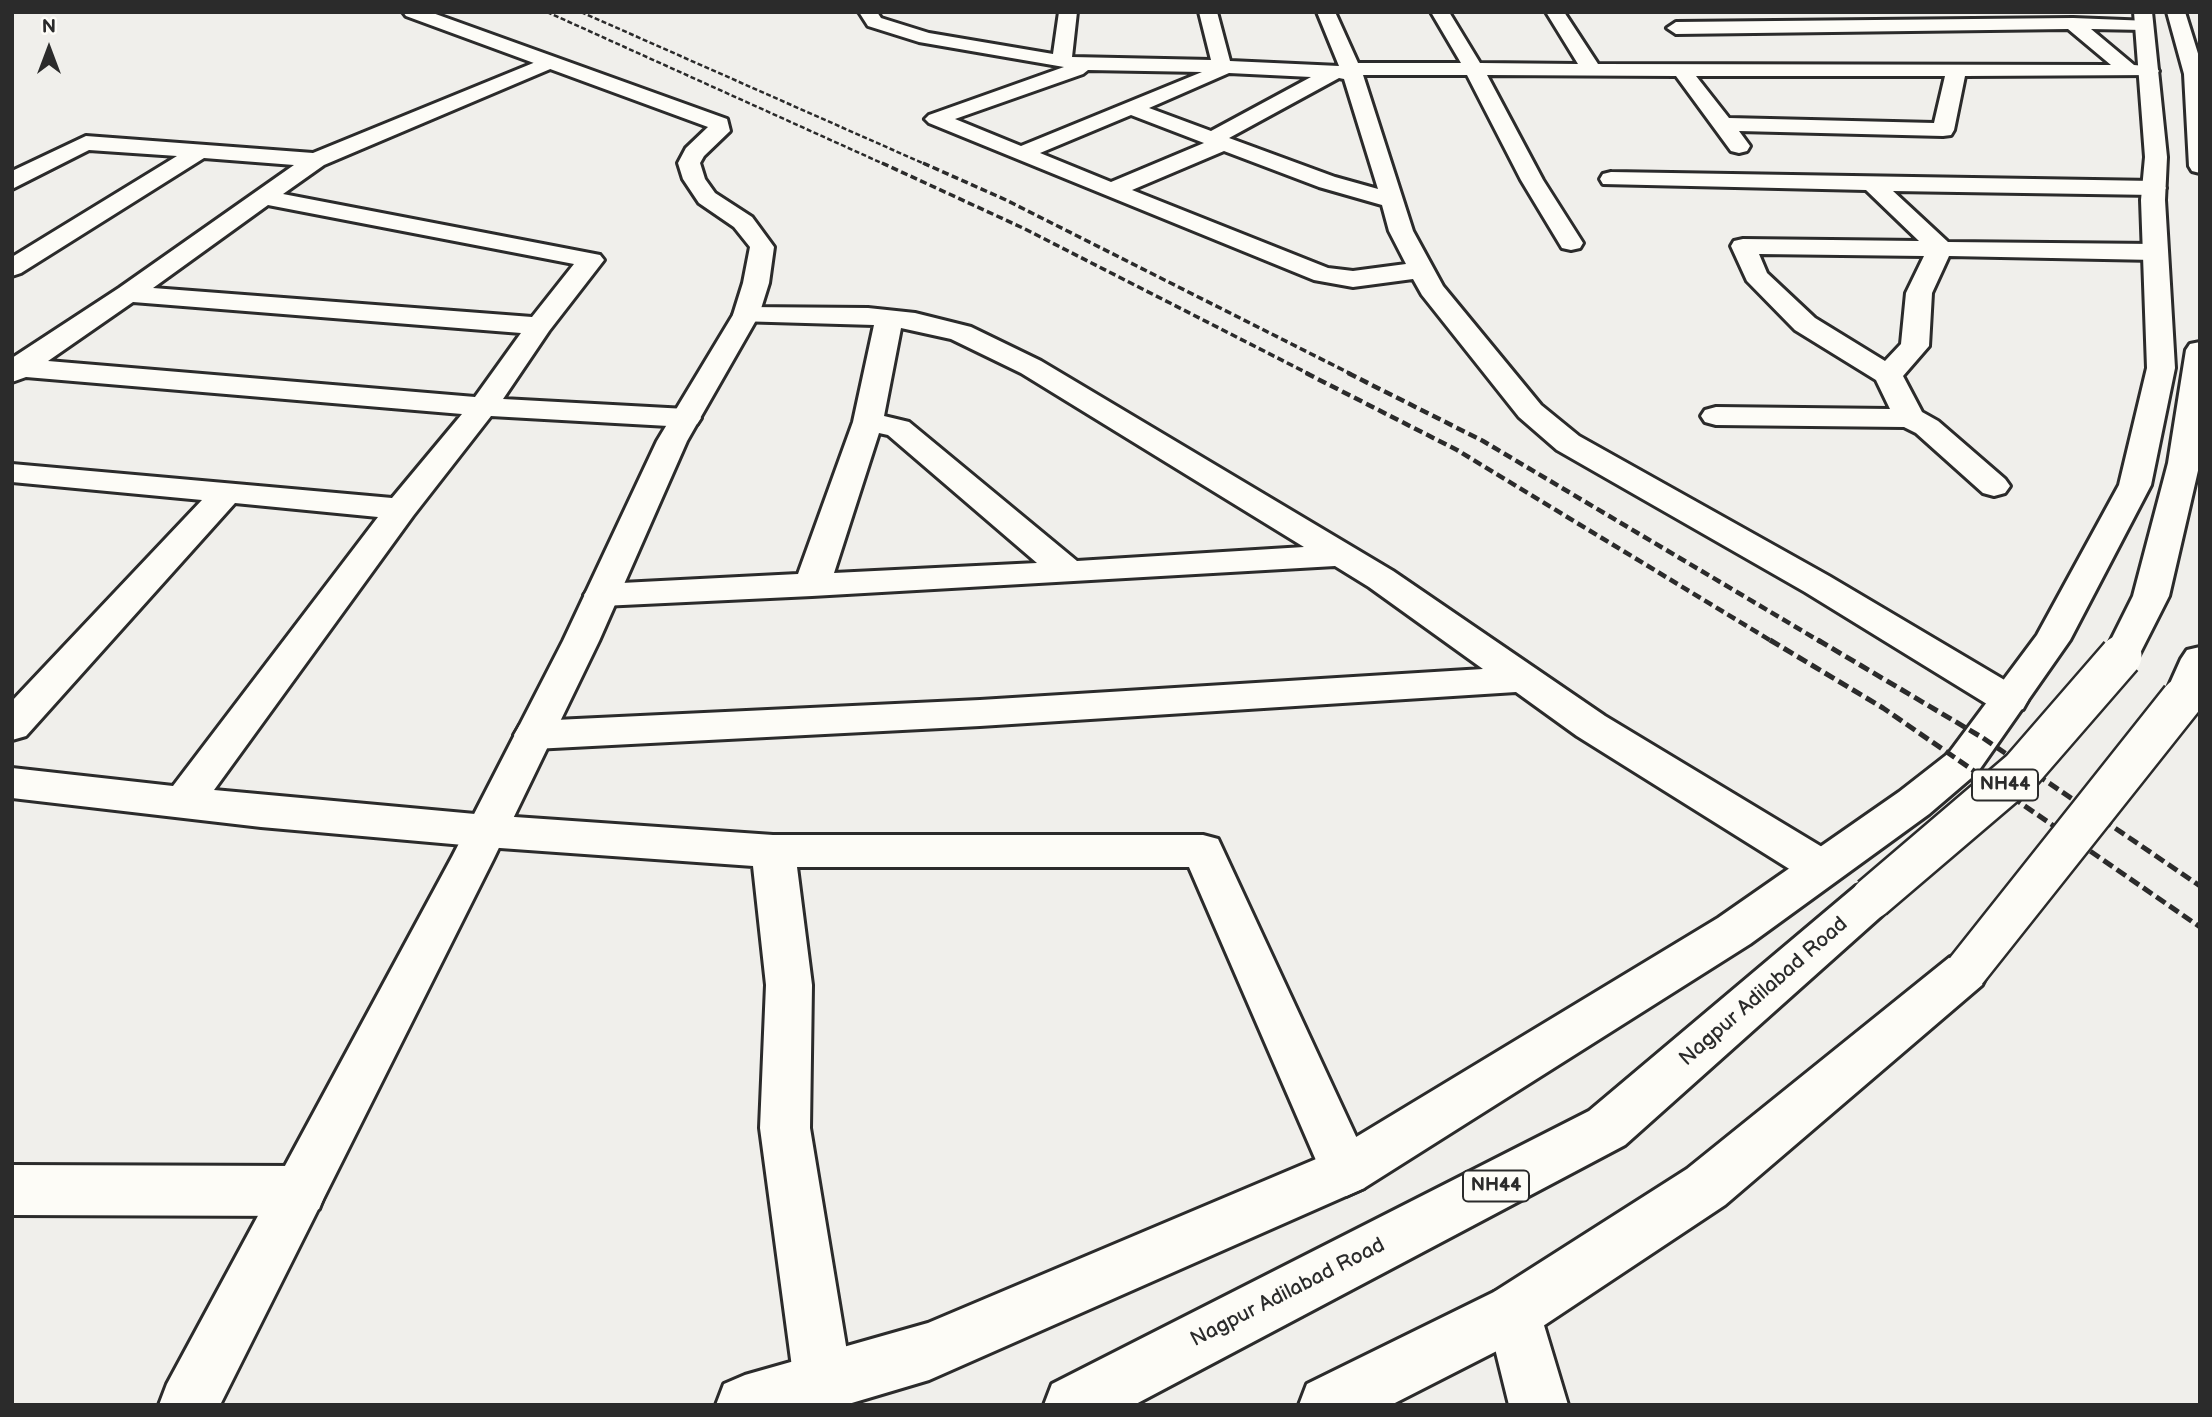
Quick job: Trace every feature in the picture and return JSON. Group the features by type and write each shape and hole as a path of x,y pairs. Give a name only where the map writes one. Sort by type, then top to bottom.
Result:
{"main road":[{"path":"188,1405 486,831 602,595 666,452 746,315 756,282 762,247 743,222 707,198 694,179 689,163 694,153 719,131 719,124 412,12"},
{"path":"868,12 874,22 926,38 1072,62 1346,72 1681,69 2138,71"},
{"path":"1068,12 1072,62 1076,70 936,119 1323,275 1353,279 1421,270"},
{"path":"1022,153 1221,71 1220,52 1208,12"},
{"path":"1325,12 1393,201 1401,231 1421,270 1431,289 1530,411 1568,443 1817,584 2010,700"},
{"path":"1440,12 1475,71 1532,180 1571,243"},
{"path":"1555,12 1592,70"},
{"path":"1663,12 1717,69"},
{"path":"2176,12 2194,74 2200,166"},
{"path":"745,1405 929,1351 1346,1171 1734,931 1914,803 1963,764 2052,640 2135,485 2161,368 2155,252 2156,157 2138,71 2144,19 2068,17 1676,28"},
{"path":"2068,17 2138,71"},
{"path":"15,369 128,294 316,160 548,63"},
{"path":"1681,69 1768,180"},
{"path":"1724,124 1944,130 1954,89 1955,69"},
{"path":"1111,190 1218,141 1233,126 1346,72"},
{"path":"1133,109 1327,182 1393,201"},
{"path":"15,176 86,143 316,160"},
{"path":"12,268 199,152"},
{"path":"1611,178 2154,188"},
{"path":"1871,182 1940,248"},
{"path":"183,802 401,509 483,407 538,326 591,260 262,197"},
{"path":"1910,418 1888,375 1805,324 1756,276 1743,246 2155,252"},
{"path":"1888,375 1915,346 1919,293 1940,248"},
{"path":"128,294 538,326"},
{"path":"746,315 915,321 961,333 1031,367 1381,579 1591,726 1822,868"},
{"path":"812,585 868,422 889,318"},
{"name":"Nagpur Adilabad Road","path":"1073,1405 1607,1128 2022,770 2121,656 2151,596 2184,463 2200,350"},
{"path":"15,369 483,407 686,418"},
{"path":"1716,416 1910,418 1927,427 1994,486"},
{"path":"868,422 898,428 1069,572"},
{"path":"12,473 401,509"},
{"path":"12,726 228,492"},
{"path":"602,595 1069,572 1340,555"},
{"path":"1328,1405 1514,1312 1706,1187 1966,971 2182,699 2200,659"},
{"path":"534,735 980,713 1523,679"},
{"path":"12,783 486,831 773,850 1203,850 1346,1171"},
{"path":"773,850 789,985 785,1128 823,1382"},
{"path":"12,1190 300,1191"},
{"path":"1514,1312 1538,1405"}],"railway":[{"path":"547,12 886,165"},
{"path":"581,12 927,165"},
{"path":"882,163 1023,228 1309,374"},
{"path":"923,163 1006,200 1351,374"},
{"path":"1306,373 1457,450 1773,642"},
{"path":"1348,373 1483,441 1821,642"},
{"path":"1770,640 1883,708 2200,927"},
{"path":"1818,640 1983,738 2200,886"}]}
